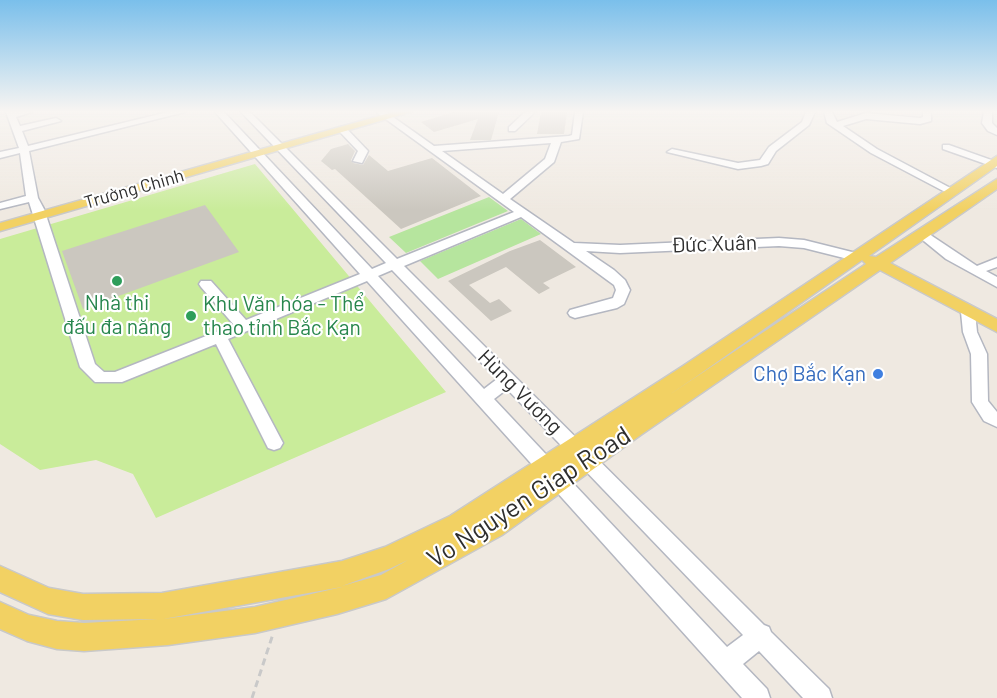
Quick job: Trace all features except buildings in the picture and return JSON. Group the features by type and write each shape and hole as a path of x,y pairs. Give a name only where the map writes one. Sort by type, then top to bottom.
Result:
{"main road":[{"name":"Trường Chinh","path":"0,220 37,208 277,145"},
{"name":"Vo Nguyen Giap Road","path":"582,454 856,256 953,192 996,168"},
{"name":"Vo Nguyen Giap Road","path":"0,579 48,601 83,607 162,606 342,574 389,557 423,542 552,474 923,234 996,168"},
{"name":"Trường Chinh","path":"0,227 37,208"},
{"path":"856,256 879,263 997,327"},
{"name":"Vo Nguyen Giap Road","path":"0,615 27,628 84,637 168,632 255,620 337,601 387,586 494,527 552,474"}],"street":[{"path":"22,145 37,208 88,367 101,378 116,378 522,213"},
{"path":"0,155 43,145"},
{"name":"Hùng Vương","path":"250,145 758,698"},
{"name":"Hùng Vương","path":"277,145 761,635 820,698"},
{"path":"357,145 363,151 358,160"},
{"path":"425,145 620,283 623,290 620,301 612,305 575,313"},
{"path":"433,150 489,145"},
{"path":"503,199 544,166 554,153 556,145"},
{"path":"672,152 738,166 764,162 772,149 779,145"},
{"path":"866,145 894,162 953,192"},
{"path":"946,147 996,168"},
{"path":"0,206 37,208"},
{"path":"923,234 939,248 997,283"},
{"name":"Đức Xuân","path":"571,247 620,249 779,242 804,244 856,256"},
{"path":"976,271 997,262"},
{"path":"206,284 244,327"},
{"path":"968,312 970,332 979,354 980,402 990,416 997,420"},
{"path":"220,337 274,443"},
{"path":"483,399 508,380"},
{"path":"726,663 761,635"}],"path":[{"path":"252,698 279,615"}],"green space":[{"name":"Khu Văn hóa - Thể thao tỉnh Bắc Kạn","path":"255,164 446,392 156,518 133,474 96,460 40,470 0,444 0,239"},
{"path":"489,197 508,211 406,253 389,237"},
{"path":"521,219 541,234 438,279 420,261"}],"place":[{"name":"Nhà thi đấu đa năng","path":"117,281"},
{"name":"Khu Văn hóa - Thể thao tỉnh Bắc Kạn","path":"191,316"},
{"name":"Chợ Bắc Kạn","path":"878,374"}]}
